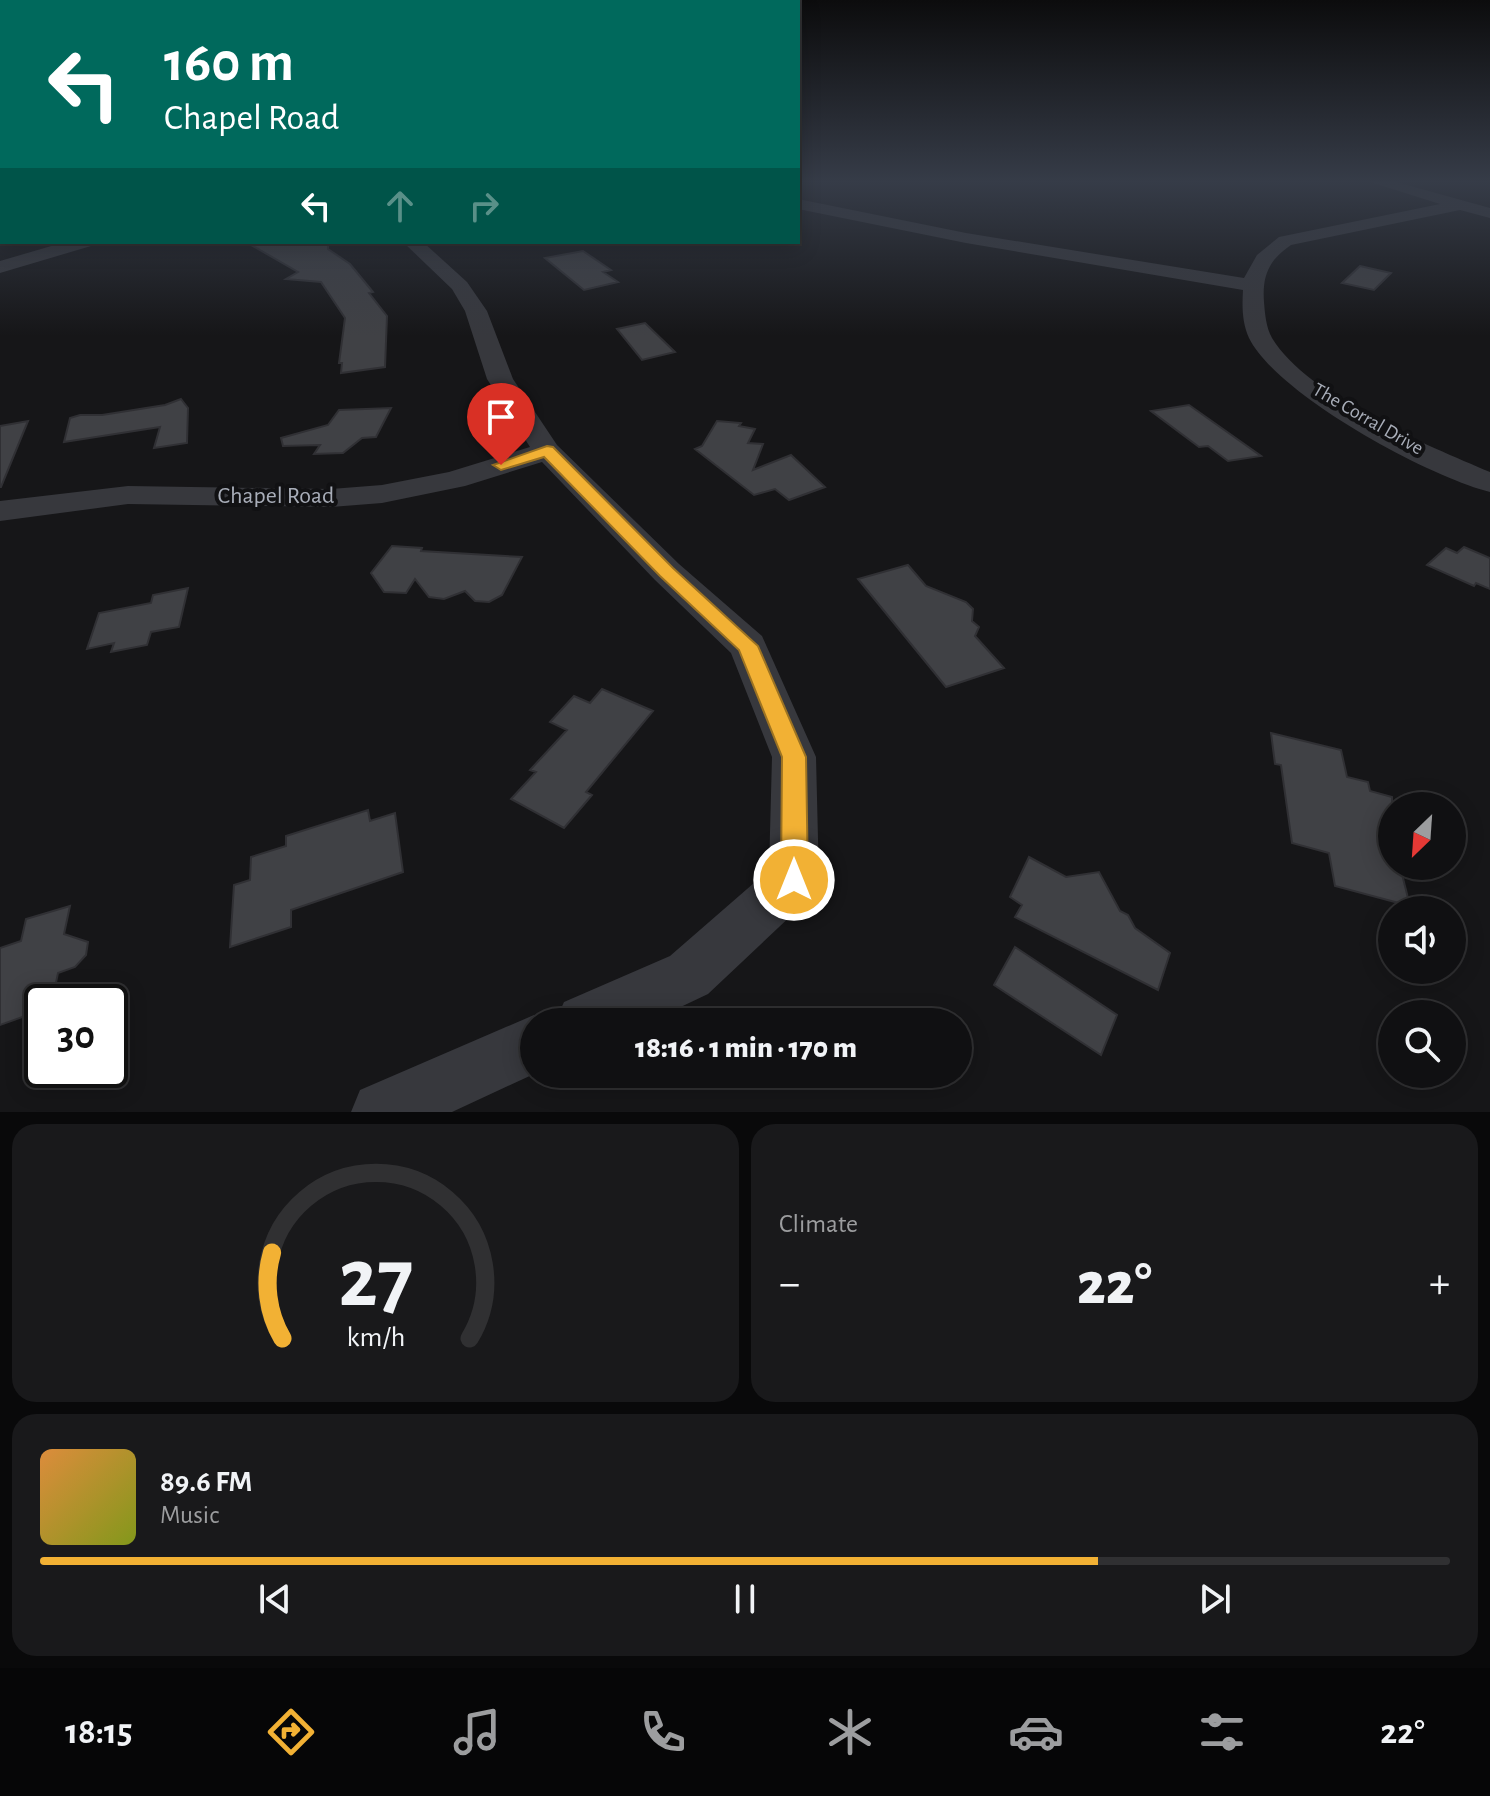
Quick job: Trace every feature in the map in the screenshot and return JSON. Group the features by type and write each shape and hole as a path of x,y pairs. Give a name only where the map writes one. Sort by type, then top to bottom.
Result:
{"street":[{"path":"936,232 1252,285 1263,255 1285,241 1329,232"},
{"path":"0,267 78,244"},
{"path":"414,244 460,286 476,311 500,379 547,451 667,572 748,646 794,757 794,880 689,975 615,1008"},
{"name":"The Corral Drive","path":"1252,285 1254,320 1263,341 1290,371 1327,399 1381,431 1490,483"},
{"name":"Chapel Road","path":"0,511 128,495 331,498 382,494 454,480 547,451"},
{"path":"382,1112 520,1050"}],"building":[{"path":"249,244 328,244 328,249 350,264 373,292 369,293 387,316 385,367 341,373 342,363 339,363 345,318 321,282 286,279 298,272"},
{"path":"583,251 611,270 603,272 618,282 584,290 545,258"},
{"path":"1360,266 1391,273 1374,290 1342,283"},
{"path":"645,323 675,352 642,360 617,329"},
{"path":"181,399 188,408 187,443 154,448 160,427 64,442 70,418 165,405"},
{"path":"1189,405 1261,456 1228,461 1208,446 1199,447 1151,411"},
{"path":"391,408 376,437 362,438 343,453 314,454 320,445 283,446 281,438 328,425 339,410"},
{"path":"28,421 1,487 0,487 0,426"},
{"path":"717,421 741,423 739,426 755,429 748,443 763,444 753,470 791,455 825,487 789,500 775,489 754,495 695,449 702,446"},
{"path":"392,546 422,548 421,551 522,557 502,595 489,602 475,601 465,591 444,599 429,597 415,579 406,593 384,592 371,573"},
{"path":"1464,547 1490,558 1490,589 1476,583 1474,586 1427,565 1446,548 1457,553"},
{"path":"908,565 926,586 966,602 973,609 972,621 979,627 975,636 1004,668 946,687 858,579"},
{"path":"188,588 179,627 151,632 147,645 111,652 114,643 87,649 99,613 151,603 153,595"},
{"path":"602,689 653,711 586,792 592,795 564,828 511,799 536,772 530,770 567,730 550,722 574,696 590,703"},
{"path":"1271,733 1341,750 1347,777 1368,782 1370,791 1378,793 1378,880 1404,880 1408,896 1378,897 1335,886 1329,853 1292,843 1281,765 1275,764"},
{"path":"368,810 370,821 395,813 403,872 291,910 291,927 230,947 234,885 250,880 251,857 286,846 286,836"},
{"path":"1029,857 1066,877 1099,872 1120,911 1128,915 1135,928 1170,953 1158,990 1015,917 1022,905 1010,897"},
{"path":"70,906 64,934 88,942 86,955 75,967 58,973 56,984 24,984 24,1016 0,1025 0,948 21,941 26,919"},
{"path":"1015,947 1117,1015 1101,1055 994,985"}],"route":[{"path":"501,465 547,451 667,572 748,646 794,757 794,880"}]}
